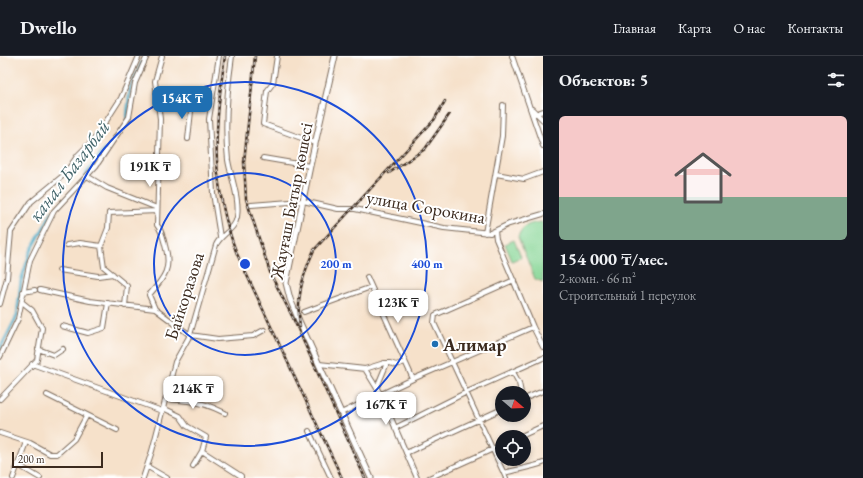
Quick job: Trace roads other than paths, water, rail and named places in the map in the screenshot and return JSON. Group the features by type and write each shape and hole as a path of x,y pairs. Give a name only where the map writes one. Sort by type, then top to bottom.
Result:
{"main road":[{"name":"Жауғаш Батыр көшесі","path":"335,56 302,201 286,284 290,299 371,478"}],"street":[{"path":"0,304 7,278 11,232 31,202 65,174 78,155 96,137 121,98 139,56"},
{"path":"0,357 18,319 30,260 54,212 96,166 129,117 135,82 147,56"},
{"path":"162,56 155,81 160,119 157,225 161,230 169,258 166,273 149,295 155,309 190,335 218,339 253,336 264,330"},
{"name":"Байкоразова","path":"219,56 209,119 213,193 220,237"},
{"name":"Байкоразова","path":"143,478 148,467 175,362 190,335 216,245 220,237 233,227 237,218 237,206 229,161 226,119 232,56"},
{"path":"277,56 273,83 266,91 263,124 315,143"},
{"path":"512,56 543,146"},
{"path":"157,93 171,93 192,102 211,105"},
{"path":"188,139 192,102"},
{"path":"485,232 502,136 504,105"},
{"path":"530,108 543,120"},
{"path":"535,114 543,111"},
{"path":"263,158 310,166"},
{"path":"496,174 524,179 543,172"},
{"path":"87,176 107,188 157,210"},
{"name":"улица Сорокина","path":"251,205 302,201 338,209 355,209 444,228 485,232 495,232 509,224 543,214"},
{"path":"125,306 127,286 104,267 101,246 108,228 109,213 157,210"},
{"path":"495,232 496,239 533,327 543,346"},
{"path":"67,244 80,243 101,246"},
{"path":"59,270 98,276 112,274"},
{"path":"366,277 413,379"},
{"path":"506,478 481,420 434,323 435,315 514,280"},
{"path":"304,312 371,287"},
{"path":"23,292 35,290"},
{"path":"40,290 125,306 155,309"},
{"path":"0,399 37,360 42,328 32,310 22,302"},
{"path":"62,326 88,333 104,328 108,303"},
{"path":"342,413 413,379 533,327"},
{"path":"38,349 54,355 63,349"},
{"path":"395,428 467,392 543,358"},
{"path":"319,364 365,369 388,363 396,365 405,362"},
{"path":"377,387 388,363"},
{"path":"32,364 180,416 187,426 206,437 202,451 193,466"},
{"path":"365,369 381,395 417,478"},
{"path":"513,372 520,386"},
{"path":"531,396 543,391"},
{"path":"47,395 117,430"},
{"path":"166,398 180,402 187,401 210,406 225,413"},
{"path":"406,453 495,413"},
{"path":"0,433 26,442 50,454 57,454 74,440 87,415"},
{"path":"531,431 543,426"},
{"path":"309,431 332,478"},
{"path":"13,478 26,442"},
{"path":"428,478 493,449"},
{"path":"202,451 241,476 241,478"},
{"path":"504,473 516,470 526,470 543,463"},
{"path":"18,466 40,478"},
{"path":"148,467 167,478"}],"waterway":[{"name":"канал Базарбай","path":"127,119 130,88 144,58"},
{"name":"канал Базарбай","path":"85,175 105,149"},
{"name":"канал Базарбай","path":"0,349 17,316 21,281 30,253 52,212"}],"railway":[{"path":"225,56 218,108 217,156 218,179 228,228 237,254 342,478"},
{"path":"255,56 244,162 246,199 271,275 293,318 365,478"},
{"path":"300,327 299,307 301,288 306,269 314,250 434,120 445,101"},
{"path":"389,173 425,149 449,115"}],"place":[{"name":"Алимар","path":"435,344"}]}
